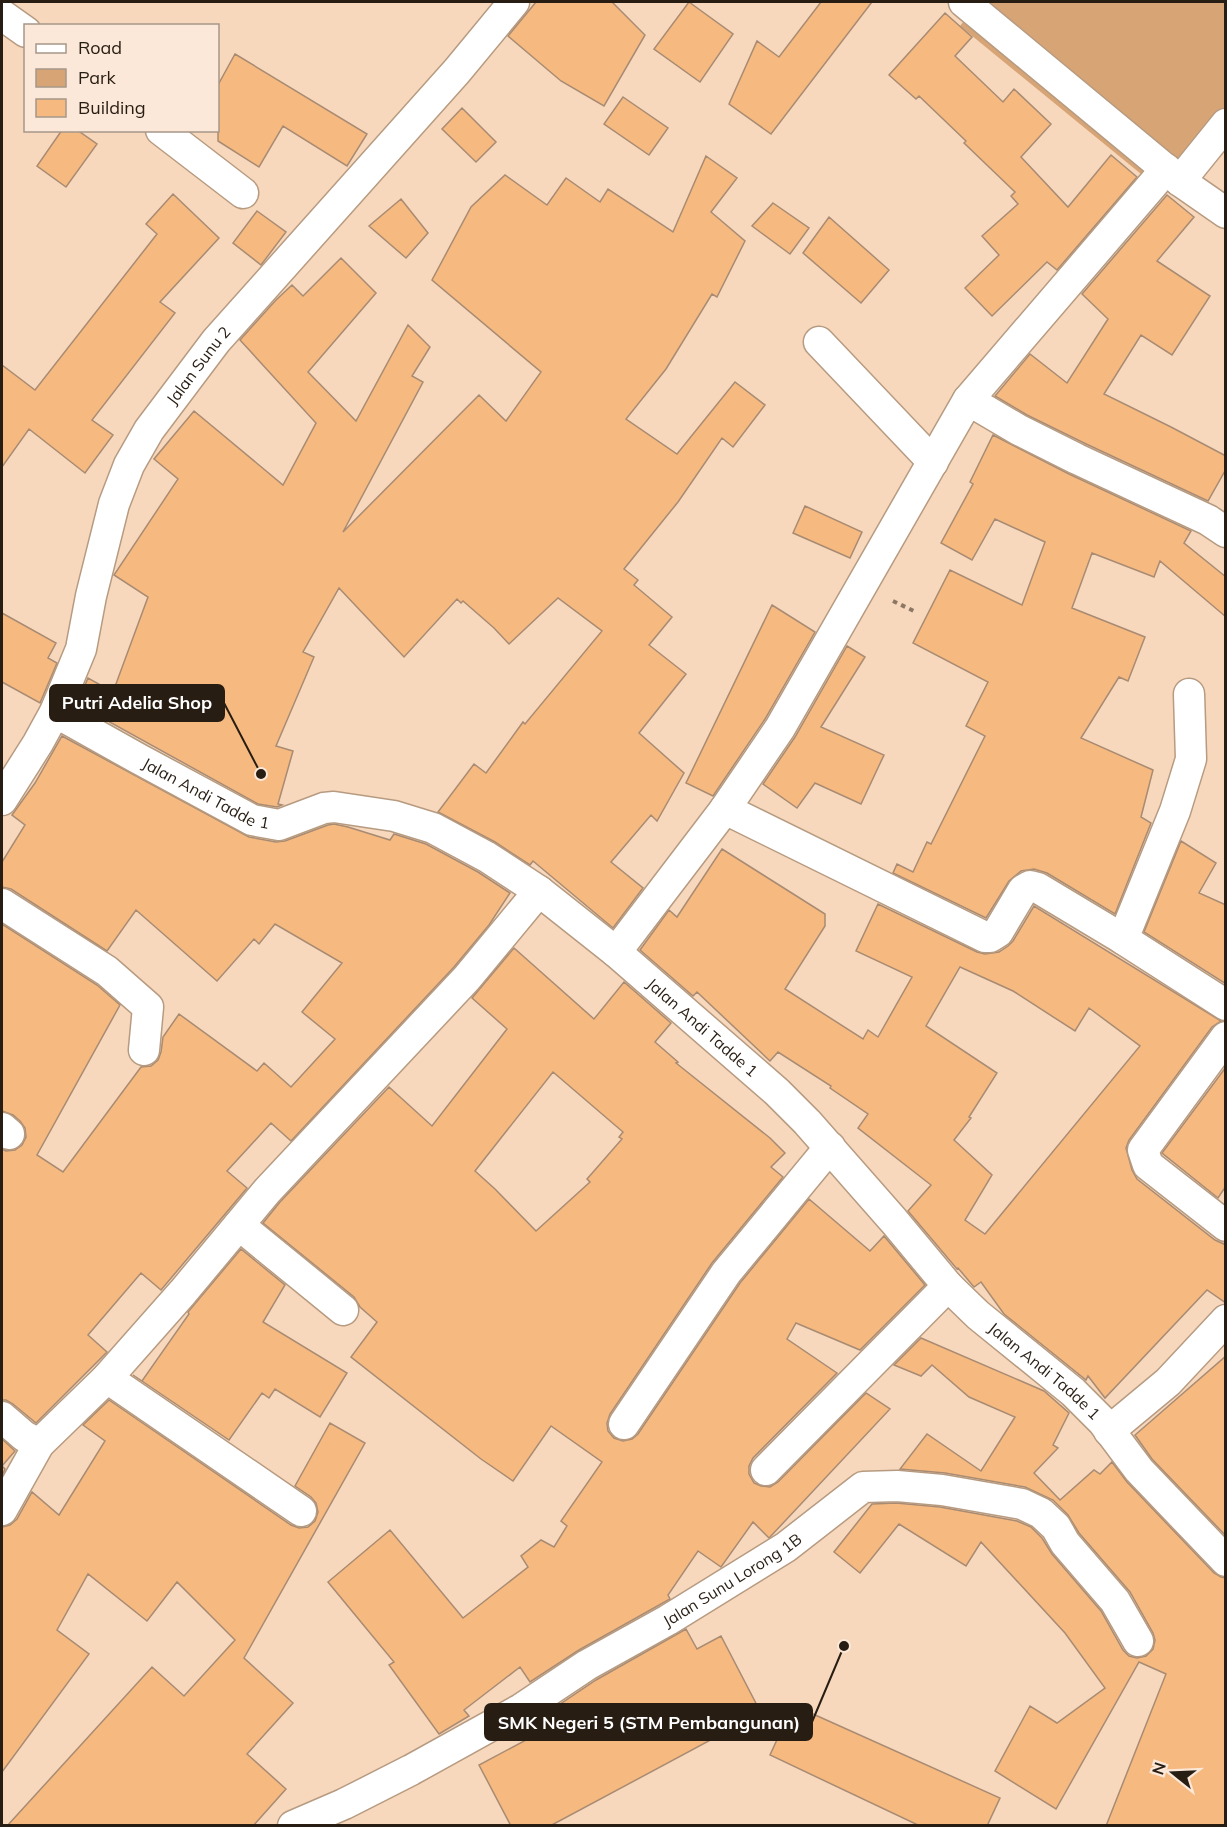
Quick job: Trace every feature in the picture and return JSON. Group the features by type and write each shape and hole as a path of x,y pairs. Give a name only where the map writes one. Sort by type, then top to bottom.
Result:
{"street":[{"name":"Jalan Sunu 2","path":"2,800 55,712 81,649 91,596 114,504 129,465 149,430 216,341 457,70 514,2"},
{"path":"964,2 1173,175 1226,213"},
{"path":"2,15 24,31"},
{"path":"616,952 725,809 780,728 968,400 1173,175 1226,124"},
{"path":"164,132 243,193"},
{"path":"819,342 933,462"},
{"path":"968,400 1019,430 1208,520 1226,532"},
{"path":"1123,939 1175,812 1191,759 1189,694"},
{"name":"Jalan Andi Tadde 1","path":"55,712 252,820 279,825 324,808 334,807 394,816 433,828 487,857 539,891 616,952 777,1092 830,1147 948,1286 978,1314 1073,1392 1103,1422 1139,1470 1226,1561"},
{"path":"725,809 985,937 998,933 1023,890 1030,886 1038,888 1226,1005"},
{"path":"2,1510 39,1444 107,1378 267,1191 467,978 539,891"},
{"path":"2,904 107,971 148,1007 144,1050"},
{"path":"1226,1037 1143,1150 1148,1165 1226,1226"},
{"path":"624,1424 726,1273 830,1147"},
{"path":"239,1225 343,1310"},
{"path":"766,1470 948,1286"},
{"path":"1109,1431 1168,1382 1226,1320"},
{"path":"107,1378 300,1510"},
{"path":"2,1417 24,1436 39,1444"},
{"name":"Jalan Sunu Lorong 1B","path":"293,1826 344,1804 411,1770 521,1709 587,1665 668,1620 786,1547 863,1487 897,1486 942,1490 1022,1504 1041,1513 1056,1527 1065,1543 1115,1601 1138,1641"}],"green space":[{"path":"979,2 1225,2 1225,106 1163,192 960,26"}],"building":[{"path":"536,2 612,2 645,35 604,106 561,81 508,36"},
{"path":"689,2 733,34 700,82 654,49"},
{"path":"821,2 872,2 771,134 729,104 757,41 779,57"},
{"path":"945,13 972,37 955,56 1003,102 1014,89 1051,124 1021,157 1068,207 1111,155 1137,177 1057,270 1047,262 992,316 965,288 999,255 982,236 1018,204 1011,196 1015,192 919,96 916,99 889,75"},
{"path":"235,54 367,134 347,166 283,126 259,167 218,141 219,83"},
{"path":"623,97 668,128 649,155 604,124"},
{"path":"462,108 496,142 476,162 442,129"},
{"path":"61,132 80,132 97,144 66,187 37,166"},
{"path":"706,156 737,178 711,212 745,241 717,297 712,294 666,369 626,419 677,454 735,382 765,405 733,447 722,438 678,502 624,569 638,580 634,585 672,617 649,645 686,674 639,733 684,773 657,821 651,815 611,862 643,888 613,928 533,861 530,865 495,842 438,812 474,764 486,773 523,722 525,724 602,631 558,598 509,644 463,601 461,603 457,599 404,657 339,588 303,652 314,657 276,746 293,751 278,804 282,805 277,807 258,804 77,704 88,678 113,692 148,597 114,575 178,479 154,459 194,411 283,485 316,423 240,340 292,285 303,296 341,258 376,293 308,372 356,421 408,325 430,347 412,376 423,382 343,532 479,395 506,421 541,372 432,280 471,207 505,175 547,205 566,178 600,202 608,189 673,232"},
{"path":"173,194 219,238 160,302 175,313 92,420 113,435 85,473 29,429 2,467 2,365 35,390 157,234 146,224"},
{"path":"1167,195 1194,217 1157,261 1210,296 1172,355 1141,335 1104,394 1226,456 1226,469 1208,501 1027,415 995,396 1030,354 1067,383 1108,319 1082,294"},
{"path":"401,199 428,233 406,258 369,226"},
{"path":"773,203 809,228 790,254 752,226"},
{"path":"257,211 286,232 261,265 233,243"},
{"path":"829,217 889,270 861,303 803,253"},
{"path":"993,435 1069,474 1191,531 1184,543 1226,577 1226,617 1160,561 1154,577 1092,553 1072,608 1145,637 1128,681 1119,677 1081,738 1153,770 1141,817 1151,823 1115,914 1047,873 1034,869 1021,871 1009,881 986,918 893,873 897,864 913,872 927,842 931,844 985,736 966,726 988,682 913,643 950,570 1022,605 1045,542 995,519 972,560 941,543 973,484 970,482"},
{"path":"805,506 862,532 850,558 793,533"},
{"path":"772,605 815,632 765,719 713,796 686,783"},
{"path":"2,613 56,643 48,658 57,663 40,703 2,682"},
{"path":"847,646 865,657 821,727 884,755 861,804 815,783 797,808 763,784 795,737"},
{"path":"62,736 249,837 276,842 285,841 334,824 390,840 394,834 426,844 478,872 510,893 489,925 454,967 291,1141 271,1123 227,1171 247,1188 161,1290 141,1273 88,1335 107,1352 36,1423 13,1404 2,1400 2,1149 15,1150 22,1145 26,1137 25,1128 20,1121 13,1115 2,1111 2,924 97,985 120,1005 37,1155 63,1172 141,1067 151,1066 158,1060 163,1037 179,1014 257,1071 264,1063 291,1087 335,1039 302,1012 342,963 275,924 259,944 254,939 217,981 136,910 107,951 11,889 2,887 2,862 25,825 12,815 35,783"},
{"path":"1181,841 1216,863 1199,893 1226,905 1226,984 1144,932"},
{"path":"722,849 825,914 825,926 785,989 863,1039 868,1030 878,1037 912,977 856,951 878,904 985,954 999,952 1008,946 1034,906 1221,1021 1212,1027 1129,1140 1126,1148 1137,1179 1215,1240 1226,1245 1226,1303 1207,1290 1105,1398 1088,1376 1086,1380 1004,1314 981,1282 974,1287 908,1211 931,1185 858,1128 868,1114 830,1088 831,1086 778,1052 770,1061 697,992 693,996 640,950 669,910 677,917","holes":["960,967 1013,991 1075,1031 1089,1008 1140,1046 985,1234 965,1220 992,1175 954,1140 971,1118 969,1117 997,1073 926,1026"]},
{"path":"514,948 594,1019 624,982 671,1023 655,1042 678,1062 676,1063 770,1138 785,1153 771,1167 783,1177 712,1263 610,1414 607,1423 608,1431 614,1438 623,1441 632,1439 638,1434 740,1283 809,1199 870,1251 884,1236 925,1285 860,1350 796,1323 787,1339 837,1373 753,1458 749,1466 749,1474 754,1483 770,1487 778,1482 866,1393 890,1409 769,1538 753,1522 721,1567 698,1551 668,1595 670,1599 579,1650 530,1682 520,1667 464,1710 469,1716 439,1734 389,1665 394,1662 328,1582 390,1530 463,1618 528,1567 521,1556 541,1540 554,1547 567,1526 561,1521 602,1462 551,1426 513,1481 481,1459 351,1357 377,1322 360,1307 354,1297 263,1223 280,1202 389,1087 432,1126 507,1029 472,998","holes":["553,1072 623,1132 619,1137 622,1139 587,1179 590,1182 536,1231 475,1171"]},
{"path":"1226,1067 1226,1186 1218,1198 1162,1153"},
{"path":"241,1249 285,1285 263,1322 347,1373 320,1417 275,1389 269,1398 262,1393 229,1440 133,1375 142,1381 189,1314 188,1312"},
{"path":"921,1338 1044,1391 1069,1413 1053,1445 1058,1448 1034,1473 1060,1500 1094,1470 1100,1474 1112,1462 1127,1482 1214,1573 1226,1578 1226,1826 1106,1826 1166,1674 1139,1662 1056,1809 995,1771 1030,1706 1057,1723 1105,1688 1065,1633 981,1542 966,1566 899,1524 860,1573 834,1552 872,1504 896,1503 940,1507 1017,1521 1031,1527 1042,1538 1052,1554 1101,1611 1123,1650 1129,1656 1137,1658 1146,1656 1153,1649 1155,1640 1153,1633 1130,1592 1079,1533 1068,1515 1053,1500 1025,1487 945,1473 900,1469 927,1434 981,1471 1015,1417 969,1397 932,1365 921,1376 894,1365"},
{"path":"1226,1356 1226,1536 1152,1459 1135,1435"},
{"path":"109,1400 291,1525 299,1528 308,1527 315,1521 318,1512 316,1503 311,1497 295,1486 330,1423 365,1443 244,1658 293,1703 247,1754 286,1789 253,1826 7,1826 152,1667 184,1696 235,1640 177,1582 147,1621 88,1574 57,1630 89,1654 2,1772 2,1527 10,1525 17,1519 32,1492 59,1515 105,1441 83,1425"},
{"path":"2,1439 15,1451 2,1466"},
{"path":"686,1629 697,1649 721,1636 761,1713 550,1826 511,1826 479,1765 558,1723 550,1711 596,1680"},
{"path":"793,1705 1000,1798 987,1826 920,1826 770,1755"}],"place":[{"name":"Putri Adelia Shop","path":"261,774"},
{"name":"SMK Negeri 5 (STM Pembangunan)","path":"844,1646"}]}
